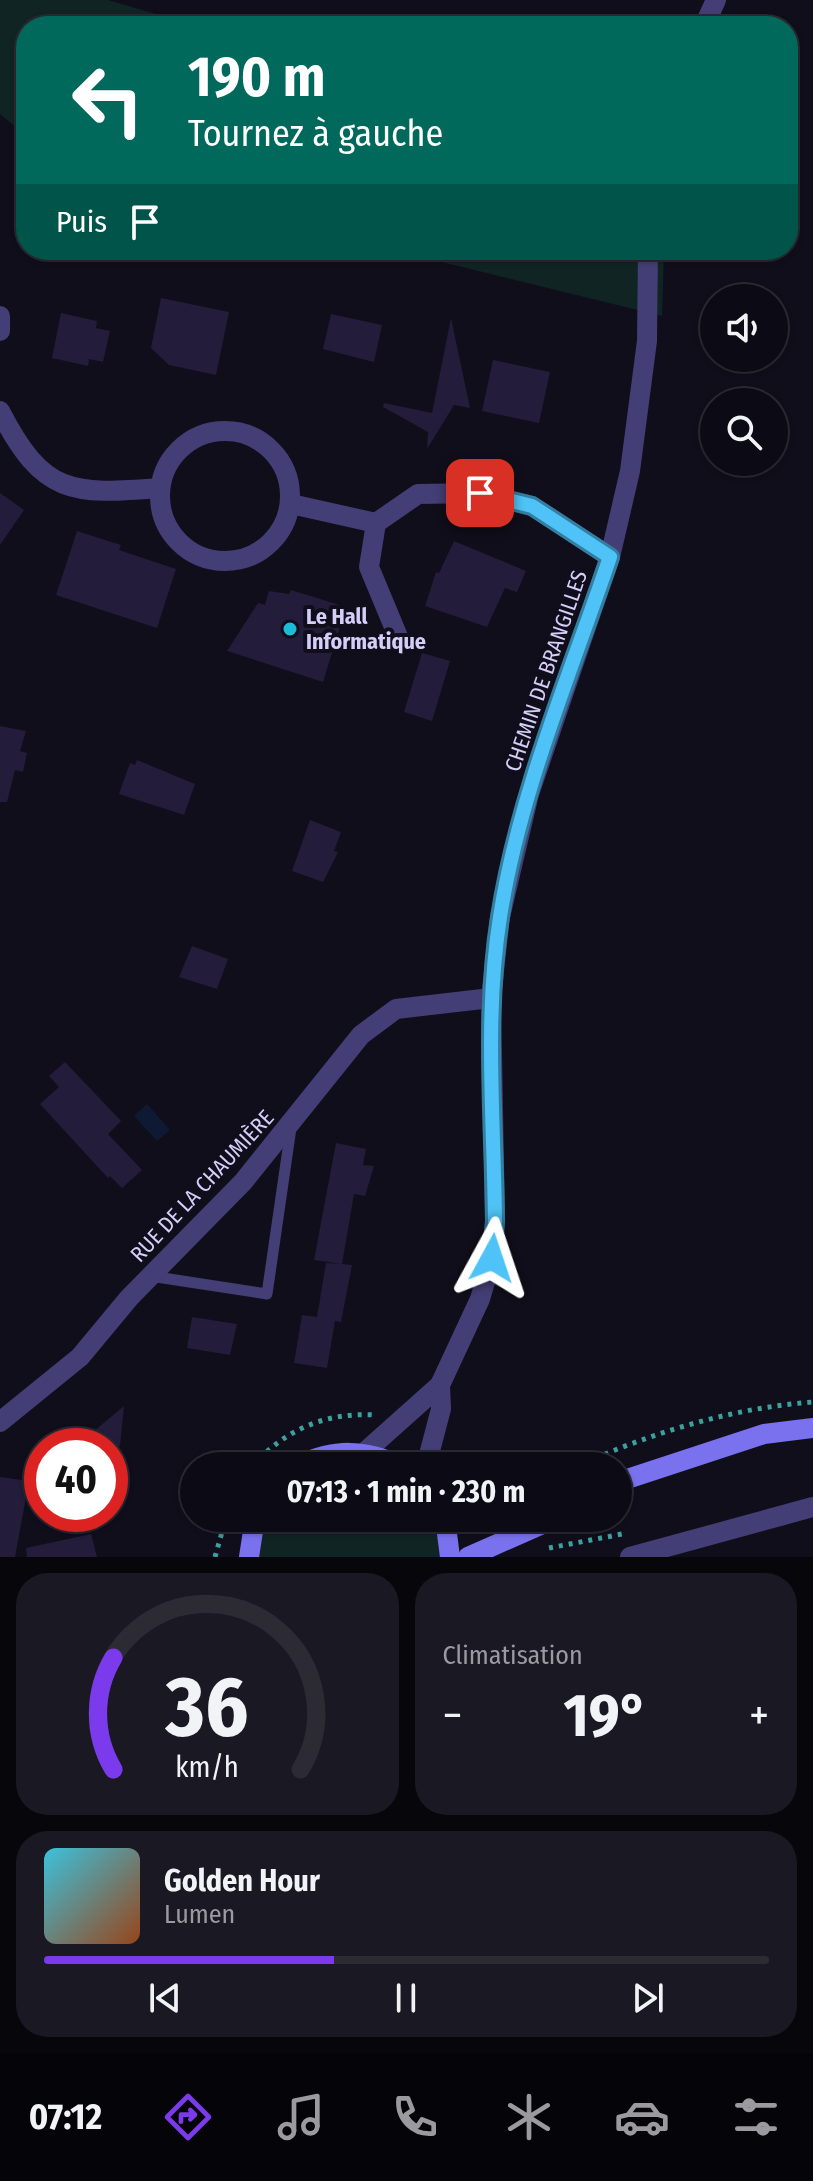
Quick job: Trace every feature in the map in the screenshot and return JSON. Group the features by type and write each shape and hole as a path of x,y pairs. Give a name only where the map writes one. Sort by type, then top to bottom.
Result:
{"main road":[{"path":"632,1477 764,1434 813,1428"},
{"path":"249,1557 253,1532"},
{"path":"447,1532 450,1557"},
{"path":"468,1557 524,1532"}],"street":[{"name":"CHEMIN DE BRANGILLES","path":"365,1452 440,1385 480,1299 492,1258 495,1221 491,998 500,917 529,794 610,557 630,471 647,341 648,260"},
{"path":"0,316 0,331"},
{"path":"0,411 12,435 40,472 70,488 98,493 159,488"},
{"path":"214,431 246,433 274,451 289,477 291,504 280,534 257,555 231,563 201,558 175,539 161,513 159,488 166,466 187,442 214,431"},
{"path":"399,639 369,567 376,523 418,494 480,493 532,506 610,557"},
{"path":"291,504 376,523"},
{"name":"RUE DE LA CHAUMIÈRE","path":"0,1422 80,1357 149,1276 243,1182 291,1127 361,1035 396,1009 491,998"},
{"name":"CHEMIN DE BRANGILLES","path":"430,1452 441,1409 440,1385"},
{"path":"630,1557 813,1507"}],"lane":[{"path":"149,1276 267,1294 291,1127"}],"path":[{"path":"608,1452 630,1442 700,1422 778,1405 813,1402"},
{"path":"267,1452 278,1441 316,1420 353,1414 381,1416"},
{"path":"215,1557 222,1532"}],"green space":[{"path":"0,0 108,0 162,16 16,16 16,127 0,114"},
{"path":"434,260 664,260 662,316"},
{"path":"258,1532 440,1532 443,1557 255,1557"}],"water":[{"path":"147,1104 170,1130 157,1141 134,1116"}],"building":[{"path":"161,298 229,312 216,375 169,365 151,348"},
{"path":"61,313 97,321 96,328 110,331 103,362 89,359 88,366 52,358"},
{"path":"331,314 382,325 374,362 323,349"},
{"path":"451,318 470,408 454,405 427,449 428,432 383,407 384,403 432,413"},
{"path":"493,360 550,372 539,423 482,411"},
{"path":"0,493 24,510 0,545"},
{"path":"77,531 121,545 119,550 176,569 157,628 56,595"},
{"path":"454,541 526,571 517,592 505,588 487,627 425,606 436,572 439,573"},
{"name":"Le Hall Informatique","path":"291,590 346,607 323,682 227,651 258,603 265,605 269,591 289,594"},
{"path":"422,653 450,661 432,721 404,712"},
{"path":"0,726 26,731 20,751 27,753 23,772 15,770 7,802 0,802"},
{"path":"137,760 195,784 184,815 119,794 130,763 135,765"},
{"path":"310,820 341,832 334,851 338,852 323,882 292,871"},
{"path":"192,946 228,959 217,989 179,977"},
{"path":"65,1062 121,1121 108,1134 142,1170 122,1188 110,1176 108,1178 40,1104 59,1087 49,1076"},
{"path":"336,1143 366,1149 363,1165 374,1166 365,1196 354,1194 342,1264 314,1260"},
{"path":"326,1263 352,1265 341,1322 335,1321 327,1368 294,1363 302,1315 317,1317"},
{"path":"192,1317 237,1324 230,1355 187,1348"},
{"path":"124,1406 122,1428 98,1428"},
{"path":"0,1477 24,1480 24,1508 15,1557 0,1557"},
{"path":"91,1534 97,1557 27,1557 26,1548"}],"place":[{"name":"Le Hall Informatique","path":"290,629"}],"route":[{"path":"480,493 532,506 610,557 529,794 500,917 491,998 495,1221 492,1258"}]}
